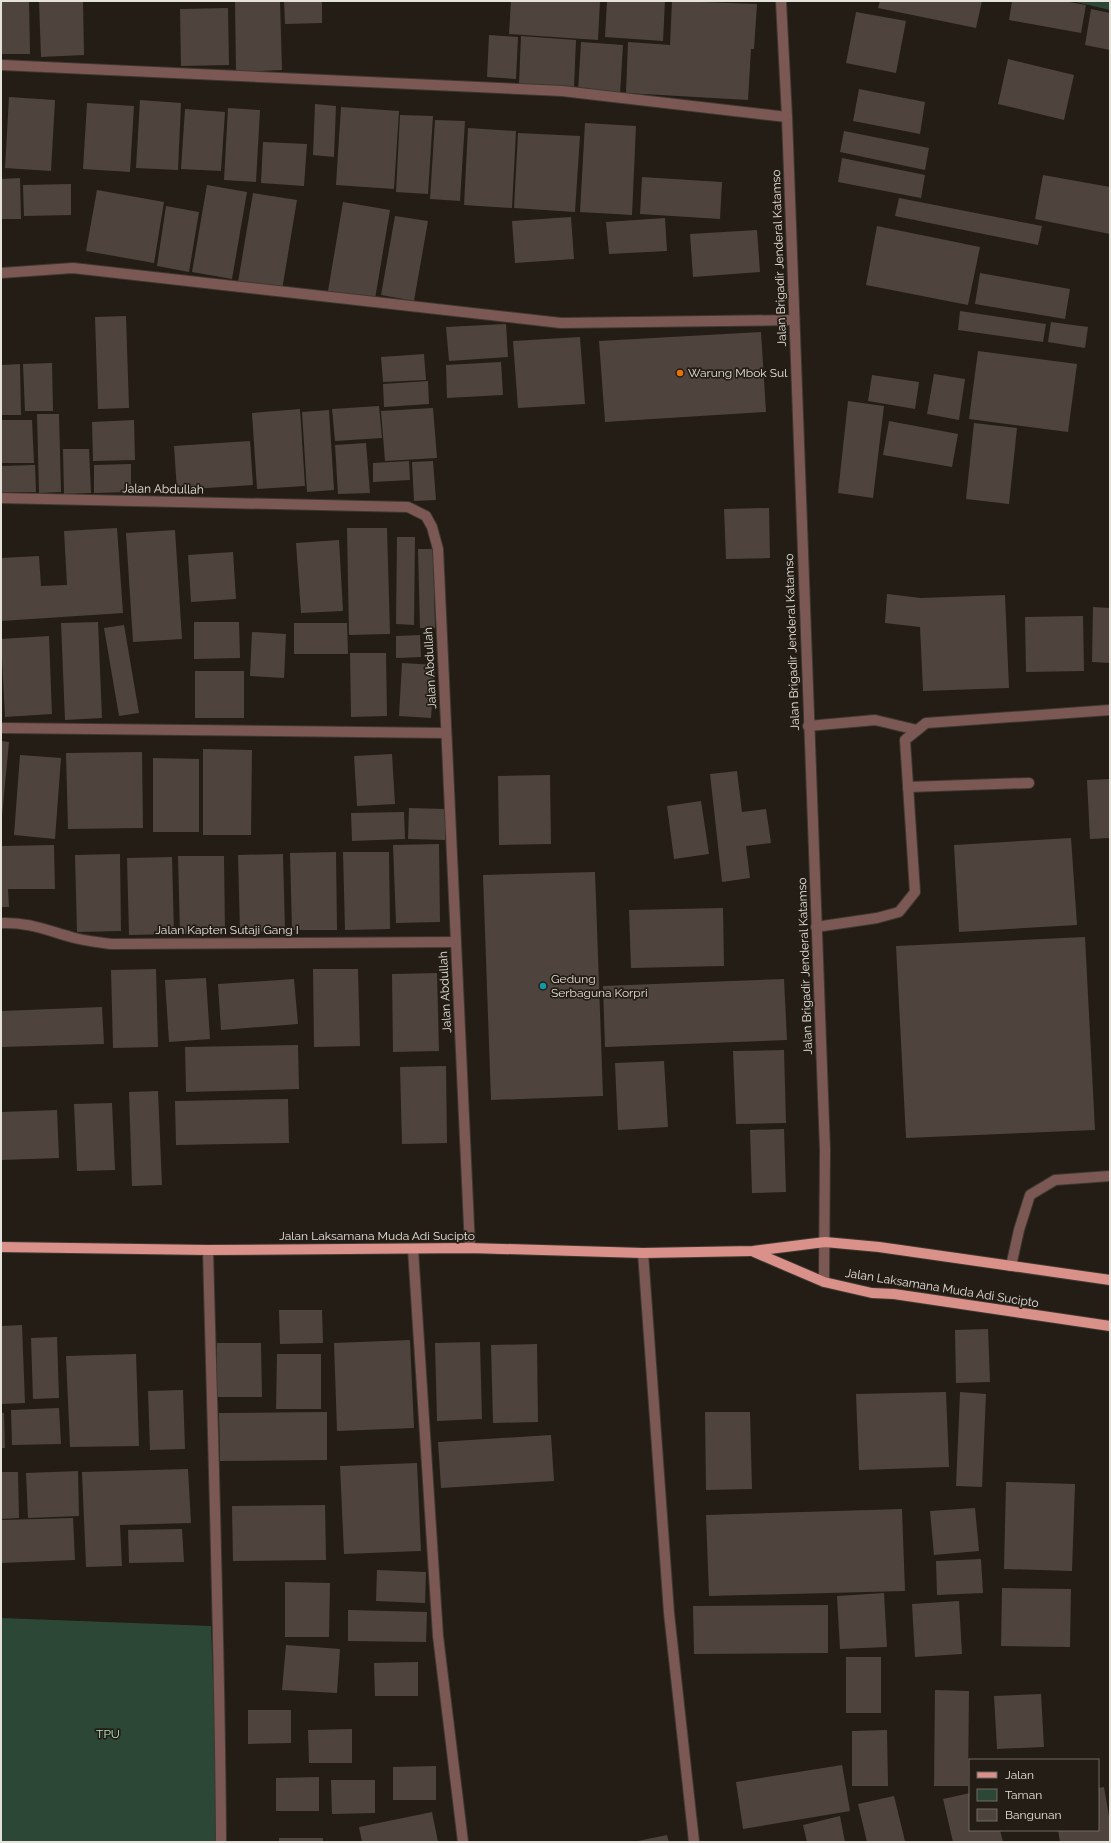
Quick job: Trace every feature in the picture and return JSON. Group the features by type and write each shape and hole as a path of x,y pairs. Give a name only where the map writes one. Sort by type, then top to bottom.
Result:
{"main road":[{"name":"Jalan Laksamana Muda Adi Sucipto","path":"1,1247 208,1250 470,1248 643,1253 753,1252 825,1242 879,1247 1110,1280"},
{"name":"Jalan Laksamana Muda Adi Sucipto","path":"753,1252 824,1282 872,1293 894,1294 1110,1326"}],"street":[{"name":"Jalan Brigadir Jenderal Katamso","path":"781,1 788,117 808,726 825,1150 824,1282"},
{"path":"1,65 562,91 788,117"},
{"path":"1,273 73,268 561,323 794,320"},
{"name":"Jalan Abdullah","path":"1,498 408,507 426,516 432,527 438,549 470,1248"},
{"path":"816,927 877,918 900,912 915,892 905,740 926,723 1110,710"},
{"path":"808,726 875,720 917,730"},
{"path":"1,728 446,733"},
{"path":"908,787 1029,783"},
{"name":"Jalan Kapten Sutaji Gang I","path":"1,923 14,922 49,929 70,937 111,944 456,942"},
{"path":"1011,1266 1019,1230 1030,1195 1055,1180 1110,1176"},
{"path":"413,1249 438,1636 463,1842"},
{"path":"208,1250 220,1683 221,1842"},
{"path":"643,1253 669,1613 694,1842"}],"green space":[{"path":"1072,1 1110,1 1110,10"},
{"name":"TPU","path":"1,1618 211,1626 219,1842 1,1842"}],"building":[{"path":"1,1 29,1 30,54 1,54"},
{"path":"39,1 83,1 84,55 41,57"},
{"path":"235,1 280,1 282,70 236,72"},
{"path":"284,1 322,1 322,23 285,24"},
{"path":"511,1 600,1 598,40 509,34"},
{"path":"607,1 665,1 663,41 605,37"},
{"path":"672,1 757,4 754,49 751,49 748,100 626,93 628,42 670,45"},
{"path":"880,1 982,1 976,28 878,8"},
{"path":"1012,1 1064,1 1086,5 1081,33 1009,20"},
{"path":"228,8 229,65 181,66 180,9"},
{"path":"1091,9 1110,13 1110,50 1085,45"},
{"path":"856,12 906,21 896,73 846,63"},
{"path":"489,35 518,37 516,79 487,77"},
{"path":"521,36 576,40 574,87 519,84"},
{"path":"581,42 623,45 620,94 578,92"},
{"path":"1008,59 1074,75 1064,120 998,104"},
{"path":"859,89 925,102 920,134 853,121"},
{"path":"9,97 55,100 51,171 5,168"},
{"path":"140,100 181,103 178,170 136,168"},
{"path":"87,103 134,106 130,172 83,169"},
{"path":"315,104 336,106 334,157 313,155"},
{"path":"341,107 399,111 394,189 336,185"},
{"path":"228,108 260,110 256,182 224,180"},
{"path":"185,109 225,112 221,171 181,169"},
{"path":"400,115 433,116 428,194 396,192"},
{"path":"435,120 465,121 460,201 430,199"},
{"path":"585,123 636,126 632,215 580,212"},
{"path":"468,128 516,131 512,208 464,205"},
{"path":"844,131 929,148 925,170 840,152"},
{"path":"518,133 580,136 575,212 514,208"},
{"path":"263,142 307,144 304,186 261,183"},
{"path":"842,158 925,175 921,198 838,182"},
{"path":"1043,175 1110,187 1110,234 1035,219"},
{"path":"642,177 722,182 720,219 640,214"},
{"path":"20,178 21,219 1,219 1,179"},
{"path":"71,184 71,215 24,216 23,185"},
{"path":"207,185 247,192 232,279 192,272"},
{"path":"97,190 164,202 154,263 86,251"},
{"path":"253,193 297,200 282,290 238,282"},
{"path":"899,198 1042,226 1038,245 895,216"},
{"path":"343,202 390,210 375,299 328,291"},
{"path":"166,206 199,212 189,272 157,266"},
{"path":"395,216 428,221 414,301 381,295"},
{"path":"571,217 574,259 515,263 512,221"},
{"path":"665,218 667,251 609,254 606,222"},
{"path":"877,226 980,247 968,305 866,285"},
{"path":"757,230 760,272 693,277 690,234"},
{"path":"980,273 1070,289 1065,319 975,304"},
{"path":"960,311 1046,324 1043,342 958,330"},
{"path":"126,316 129,408 98,409 95,317"},
{"path":"1051,322 1088,327 1085,348 1048,342"},
{"path":"506,324 508,357 449,361 446,327"},
{"path":"761,332 766,412 605,422 599,341"},
{"path":"580,337 585,404 518,408 513,341"},
{"path":"978,351 1077,364 1068,432 969,419"},
{"path":"424,354 426,380 383,382 381,357"},
{"path":"501,362 503,395 447,398 446,365"},
{"path":"52,363 53,411 25,411 23,364"},
{"path":"20,364 21,415 1,415 1,365"},
{"path":"934,374 965,379 959,420 927,414"},
{"path":"872,375 919,382 915,409 868,401"},
{"path":"428,381 429,404 384,407 383,384"},
{"path":"848,401 884,406 873,498 838,493"},
{"path":"379,406 382,438 335,441 332,409"},
{"path":"433,408 437,458 385,461 381,411"},
{"path":"300,409 305,486 257,489 252,413"},
{"path":"329,410 334,490 307,492 302,412"},
{"path":"37,414 59,414 61,492 39,493"},
{"path":"1,420 32,420 34,463 1,463"},
{"path":"134,420 135,460 93,461 92,422"},
{"path":"889,421 958,434 952,467 883,455"},
{"path":"974,423 1017,428 1009,504 966,499"},
{"path":"250,441 253,485 177,490 174,446"},
{"path":"366,443 370,493 338,494 335,445"},
{"path":"63,449 89,449 91,493 64,494"},
{"path":"409,461 410,480 373,482 373,463"},
{"path":"433,461 436,500 414,501 412,462"},
{"path":"131,464 131,492 94,493 94,465"},
{"path":"35,465 36,492 1,492 1,466"},
{"path":"769,508 770,558 726,559 724,509"},
{"path":"117,528 123,613 1,621 1,558 39,556 41,586 67,585 64,531"},
{"path":"347,528 387,528 390,634 349,635"},
{"path":"175,530 182,639 133,642 126,533"},
{"path":"397,537 415,537 414,625 396,624"},
{"path":"339,540 343,611 301,613 296,543"},
{"path":"418,549 433,549 435,628 420,628"},
{"path":"233,552 236,599 191,602 188,555"},
{"path":"887,594 921,598 1005,595 1009,688 923,691 920,627 885,623"},
{"path":"1093,607 1110,608 1110,663 1092,662"},
{"path":"1083,616 1084,671 1026,672 1025,617"},
{"path":"98,622 102,718 65,720 61,623"},
{"path":"194,622 239,622 240,658 194,659"},
{"path":"294,623 347,623 348,654 294,654"},
{"path":"124,625 139,713 119,716 104,628"},
{"path":"252,632 286,634 284,678 250,676"},
{"path":"420,635 421,657 396,658 396,636"},
{"path":"49,636 52,714 5,717 1,639"},
{"path":"350,653 386,653 387,716 351,717"},
{"path":"402,663 435,665 431,718 399,716"},
{"path":"195,671 244,671 244,718 195,718"},
{"path":"1,741 9,742 2,816 1,816"},
{"path":"203,749 252,750 251,835 203,835"},
{"path":"142,752 143,828 68,829 66,753"},
{"path":"392,754 395,804 357,806 354,756"},
{"path":"20,755 61,758 55,839 14,835"},
{"path":"153,758 199,759 199,832 153,832"},
{"path":"737,771 742,812 766,809 771,843 746,846 750,878 722,882 710,774"},
{"path":"550,775 551,844 499,845 498,776"},
{"path":"1110,779 1110,838 1090,839 1087,780"},
{"path":"701,801 709,854 674,859 667,806"},
{"path":"409,808 445,809 445,840 408,839"},
{"path":"404,812 405,839 352,841 351,813"},
{"path":"1071,838 1077,925 959,932 954,845"},
{"path":"439,844 440,922 396,923 393,845"},
{"path":"54,845 55,889 8,889 9,907 1,907 1,846"},
{"path":"336,852 337,930 292,930 290,853"},
{"path":"343,852 389,852 390,929 345,930"},
{"path":"120,854 121,931 77,932 75,855"},
{"path":"283,854 285,931 240,932 238,855"},
{"path":"178,856 224,856 225,933 180,934"},
{"path":"172,857 174,934 129,935 127,858"},
{"name":"Gedung Serbaguna Korpri","path":"595,872 603,1096 491,1100 483,875"},
{"path":"723,908 724,966 631,968 629,910"},
{"path":"1085,937 1095,1130 906,1138 896,946"},
{"path":"156,969 158,1047 113,1048 111,970"},
{"path":"313,969 358,969 360,1046 314,1047"},
{"path":"437,973 439,1051 393,1052 392,974"},
{"path":"206,978 210,1039 169,1042 165,980"},
{"path":"294,979 298,1024 221,1030 218,984"},
{"path":"784,979 787,1040 605,1047 603,986"},
{"path":"102,1007 104,1044 1,1047 1,1011"},
{"path":"298,1045 299,1089 186,1092 185,1047"},
{"path":"784,1050 786,1123 736,1124 733,1051"},
{"path":"664,1061 668,1127 618,1130 615,1063"},
{"path":"446,1066 447,1143 402,1144 400,1067"},
{"path":"158,1091 162,1185 132,1186 129,1092"},
{"path":"288,1099 289,1143 176,1145 175,1101"},
{"path":"112,1103 115,1170 77,1171 74,1104"},
{"path":"57,1110 59,1158 1,1160 1,1112"},
{"path":"784,1129 786,1192 752,1193 750,1130"},
{"path":"279,1310 322,1310 323,1343 280,1344"},
{"path":"22,1325 25,1403 1,1404 1,1326"},
{"path":"988,1329 990,1382 956,1383 955,1330"},
{"path":"57,1337 59,1398 33,1399 31,1338"},
{"path":"410,1340 414,1428 337,1431 334,1343"},
{"path":"480,1342 482,1419 437,1421 435,1343"},
{"path":"217,1343 261,1343 262,1397 217,1397"},
{"path":"537,1344 538,1422 493,1423 491,1345"},
{"path":"136,1354 139,1446 70,1447 66,1356"},
{"path":"277,1354 321,1354 321,1409 276,1409"},
{"path":"183,1390 185,1449 150,1450 148,1391"},
{"path":"946,1392 949,1467 859,1470 856,1394"},
{"path":"960,1392 986,1394 982,1487 956,1486"},
{"path":"59,1408 61,1444 12,1445 11,1410"},
{"path":"327,1412 327,1460 220,1461 219,1413"},
{"path":"705,1412 750,1412 752,1489 706,1490"},
{"path":"1,1413 4,1413 5,1448 1,1448"},
{"path":"551,1435 554,1481 441,1488 438,1442"},
{"path":"417,1463 421,1551 344,1554 340,1466"},
{"path":"188,1469 191,1523 120,1525 122,1566 86,1567 82,1472"},
{"path":"78,1471 79,1516 28,1518 26,1473"},
{"path":"1,1472 18,1472 19,1518 1,1519"},
{"path":"1006,1482 1075,1484 1072,1571 1004,1569"},
{"path":"325,1505 326,1560 233,1561 232,1506"},
{"path":"975,1508 979,1551 934,1555 930,1511"},
{"path":"902,1509 905,1591 709,1596 706,1515"},
{"path":"73,1518 75,1560 1,1563 1,1520"},
{"path":"182,1529 184,1562 129,1563 128,1530"},
{"path":"981,1559 983,1593 937,1595 936,1561"},
{"path":"377,1570 426,1572 425,1603 376,1601"},
{"path":"285,1582 330,1583 329,1637 285,1637"},
{"path":"1002,1588 1071,1589 1070,1647 1001,1646"},
{"path":"884,1593 887,1647 840,1649 837,1596"},
{"path":"959,1601 962,1654 915,1657 912,1604"},
{"path":"828,1605 828,1653 694,1654 693,1606"},
{"path":"348,1610 427,1612 426,1642 348,1641"},
{"path":"286,1645 340,1649 337,1693 282,1690"},
{"path":"846,1657 881,1657 881,1713 846,1713"},
{"path":"418,1662 418,1696 375,1696 374,1663"},
{"path":"935,1690 969,1691 968,1786 934,1786"},
{"path":"1041,1694 1044,1747 997,1749 994,1696"},
{"path":"248,1710 291,1710 291,1743 248,1744"},
{"path":"352,1729 352,1763 309,1763 308,1730"},
{"path":"887,1730 888,1786 852,1786 852,1731"},
{"path":"842,1765 850,1811 743,1829 736,1782"},
{"path":"436,1766 436,1800 393,1800 393,1767"},
{"path":"319,1777 319,1811 276,1811 276,1778"},
{"path":"331,1780 375,1780 375,1813 332,1814"},
{"path":"1104,1787 1110,1822 1110,1842 1060,1842 1058,1831 1099,1831 1099,1788"},
{"path":"969,1793 969,1831 1000,1831 1003,1842 953,1842 943,1799"},
{"path":"894,1796 905,1841 867,1842 858,1804"},
{"path":"432,1812 438,1842 362,1842 359,1827"},
{"path":"840,1816 845,1842 807,1842 803,1825"},
{"path":"667,1835 669,1842 638,1842 638,1841"},
{"path":"279,1838 323,1838 323,1842 279,1842"}],"place":[{"name":"Warung Mbok Sul","path":"680,373"},
{"name":"Gedung Serbaguna Korpri","path":"543,986"}]}
